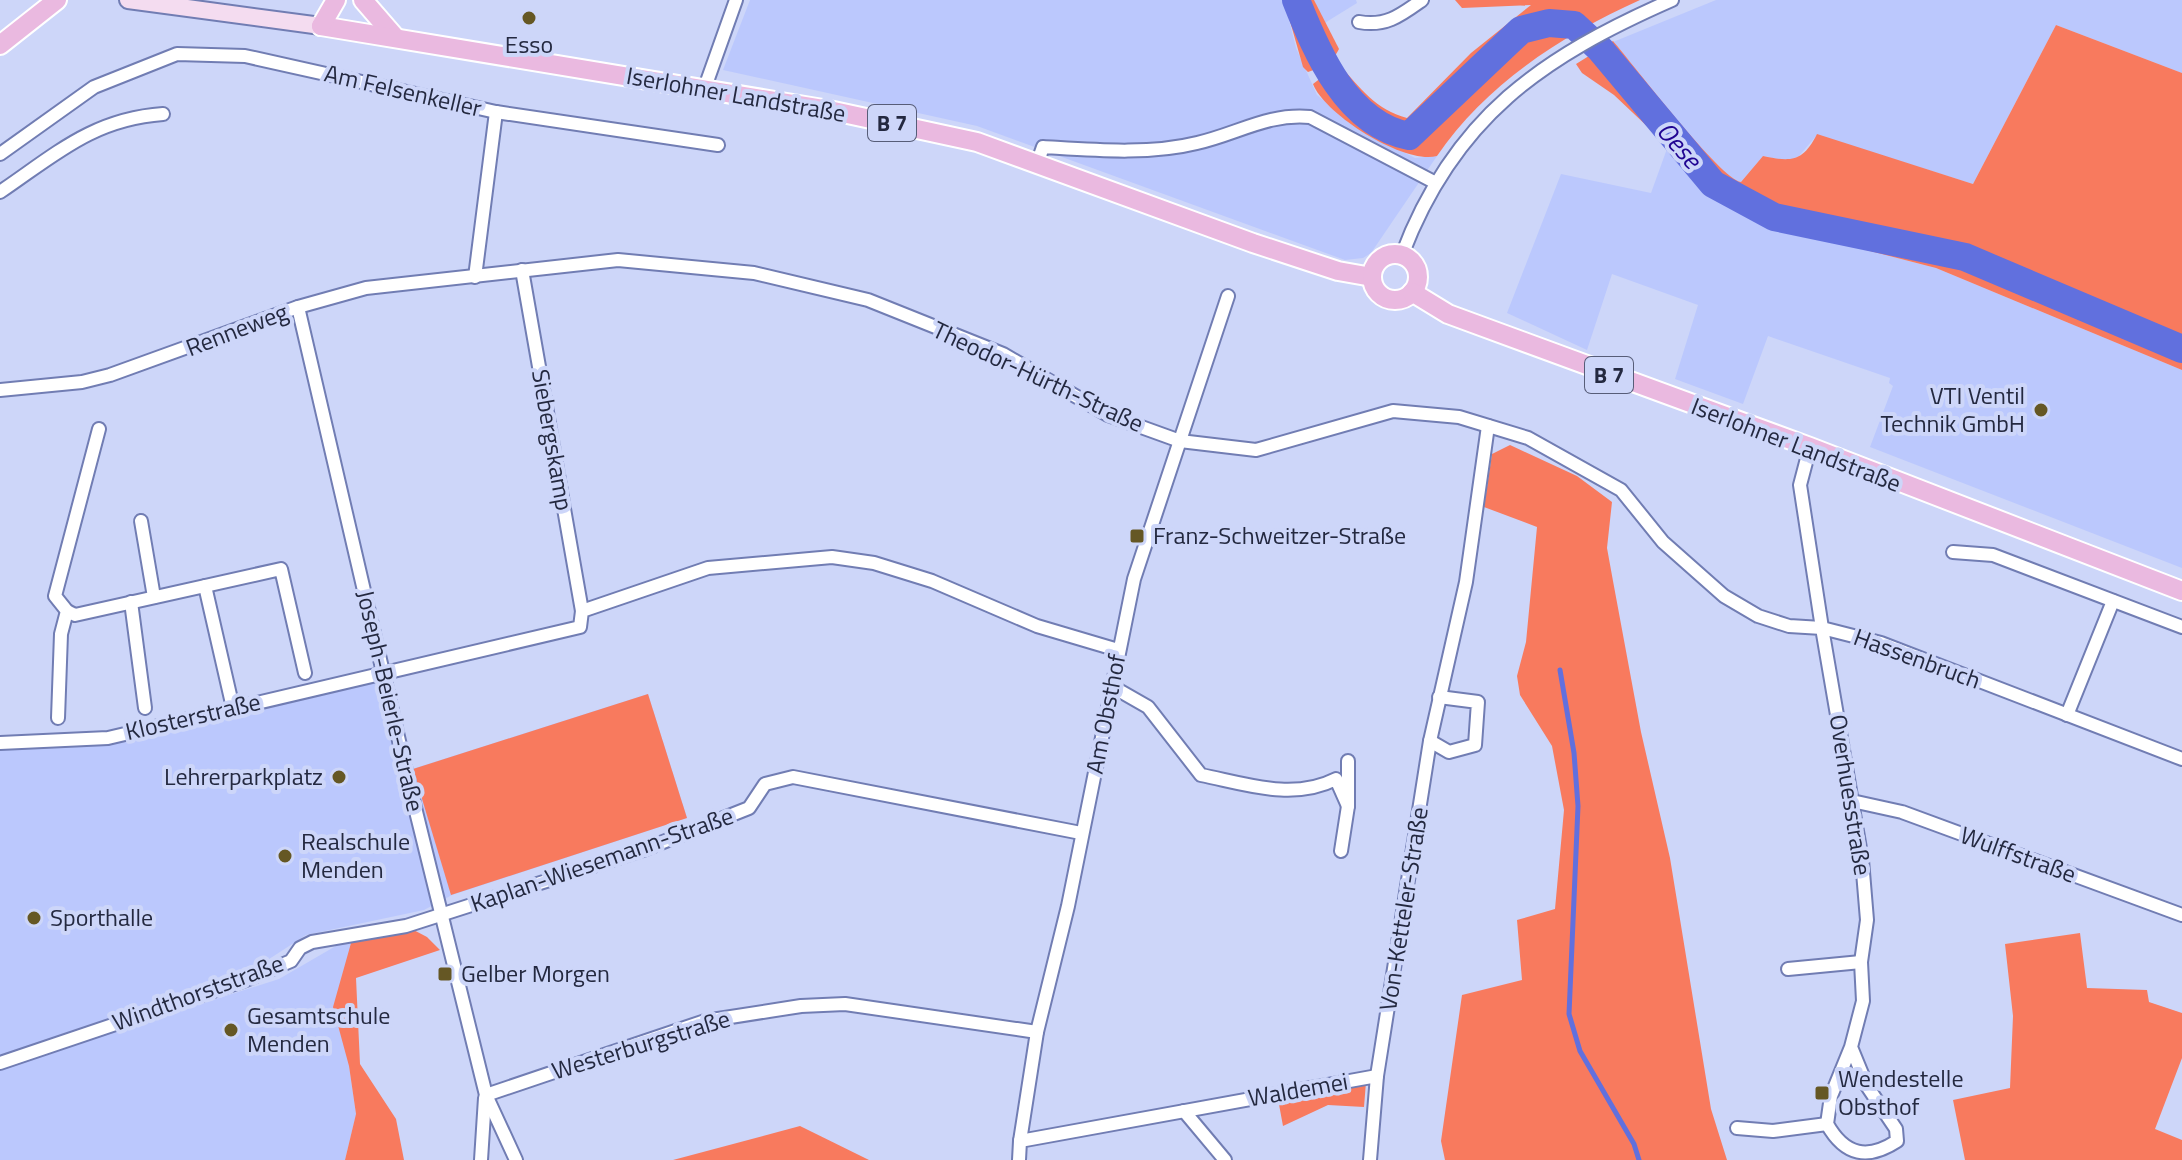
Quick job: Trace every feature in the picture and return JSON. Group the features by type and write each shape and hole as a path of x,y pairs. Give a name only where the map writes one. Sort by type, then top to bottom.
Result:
{"main road":[{"path":"0,45 57,0"},
{"path":"320,0 321,26"},
{"path":"321,26 336,0"},
{"path":"363,0 395,37"},
{"name":"Iserlohner Landstraße","path":"321,26 936,131 1037,164 1253,243 1338,271 1372,277"},
{"path":"1372,277 1373,268 1383,257 1402,255 1411,260 1418,273 1412,292"},
{"name":"B 7","path":"1372,277 1375,290 1387,299 1403,299 1412,292"},
{"name":"Iserlohner Landstraße","path":"1412,292 1448,314 1810,447 2182,591"}],"street":[{"name":"Iserlohner Landstraße","path":"128,0 321,26"},
{"path":"704,90 736,0"},
{"path":"1359,22 1376,25 1392,20 1422,0"},
{"path":"1402,255 1436,183 1474,131 1515,88 1573,47 1671,0"},
{"name":"Am Felsenkeller","path":"0,154 94,87 177,54 245,56 496,112 718,145"},
{"path":"475,277 496,112"},
{"path":"0,192 92,130 133,116 163,114"},
{"path":"1037,164 1043,147 1106,150 1197,144 1264,120 1289,115 1310,117 1436,183"},
{"name":"Theodor-Hürth-Straße","path":"475,277 618,260 754,273 868,300 1003,354 1108,415 1180,441 1256,450 1393,411 1459,417 1553,449 1621,490 1663,542 1724,596 1758,616 1789,626 1822,628"},
{"name":"Siebergskamp","path":"522,270 582,611"},
{"name":"Renneweg","path":"0,390 82,382 110,375 298,307 366,288 475,277"},
{"name":"Am Obsthof","path":"1020,1141 1037,1032 1113,687 1118,650 1147,533 1228,296"},
{"name":"Joseph-Beierle-Straße","path":"298,307 440,916 486,1095 516,1160"},
{"name":"Von-Ketteler-Straße","path":"1377,1076 1430,741 1466,582 1488,426"},
{"path":"99,429 55,596 67,611 75,615 281,569 305,673"},
{"name":"Hassenbruch","path":"1810,447 1800,485 1822,628 1881,643 2182,759"},
{"path":"141,521 154,597"},
{"path":"1953,552 1993,555 2182,627"},
{"path":"384,673 580,627 582,611 708,568 832,557 874,563 932,581 1037,626 1118,650"},
{"path":"205,586 233,708"},
{"path":"2067,715 2113,601"},
{"path":"131,602 145,708"},
{"path":"58,718 61,634 67,611"},
{"name":"Overhuesstraße","path":"1822,628 1852,801 1867,920 1861,962 1863,1001 1851,1047 1831,1096 1827,1124"},
{"name":"Klosterstraße","path":"0,743 108,738 384,673"},
{"path":"1113,687 1148,707 1201,775 1285,792 1319,787 1336,779 1348,806"},
{"path":"1430,741 1449,752 1475,745 1478,702 1439,697"},
{"path":"1341,851 1348,806 1348,761"},
{"name":"Kaplan-Wiesemann-Straße","path":"440,916 643,850 749,808 765,784 793,777 1081,833"},
{"name":"Wulffstraße","path":"1852,801 1902,812 2182,915"},
{"name":"Windthorststraße","path":"0,1063 246,980 291,961 300,948 312,942 377,933 440,916"},
{"path":"1788,969 1861,962"},
{"name":"Westerburgstraße","path":"486,1095 705,1021 801,1006 845,1004 1037,1032"},
{"path":"1737,1128 1773,1131 1827,1124 1850,1154 1866,1158 1885,1153 1897,1141 1896,1129 1867,1086 1851,1047"},
{"name":"Waldemei","path":"1020,1141 1377,1076 1370,1160"},
{"name":"Joseph-Beierle-Straße","path":"481,1160 486,1095"},
{"path":"1184,1111 1225,1160"},
{"path":"1019,1160 1020,1141"}],"shaded area":[{"path":"750,0 1284,0 1296,48 1317,95 1364,132 1415,158 1437,156 1371,253 1363,258 1345,260 977,126 723,70"},
{"path":"1284,0 1287,0 1298,30 1319,68 1308,72 1303,67"},
{"path":"1305,0 1314,0 1339,49 1335,56 1314,27"},
{"path":"1314,0 1356,0 1357,3 1323,24"},
{"path":"1455,0 1640,0 1582,29 1527,64 1478,107 1437,156 1423,157 1387,145 1349,123 1320,96 1313,84 1339,64 1377,104 1407,118 1471,53 1531,5 1462,8"},
{"path":"1716,0 2182,0 2182,73 2056,25 1973,184 1817,135 1799,156 1788,161 1763,156 1741,182 1732,181 1712,162 1613,42"},
{"path":"2056,25 2182,73 2182,370 1936,268 1773,226 1744,215 1716,199 1668,146 1614,95 1582,73 1576,64 1613,41 1697,143 1741,182 1763,156 1795,158 1807,150 1817,134 1973,184"},
{"path":"1668,146 1716,199 1744,215 1773,226 1936,268 2182,370 2182,568 1870,447 1893,386 1889,383 1890,378 1768,336 1743,404 1675,379 1698,305 1612,274 1587,350 1507,313 1561,174 1651,193"},
{"path":"1510,445 1577,476 1612,502 1607,548 1641,732 1670,858 1711,1109 1727,1160 1445,1160 1441,1141 1462,995 1522,980 1517,920 1555,909 1564,810 1552,746 1520,695 1517,676 1526,642 1537,527 1484,507 1492,454"},
{"name":"Realschule Menden","path":"384,673 406,771 648,694 687,818 452,895 424,910 306,935 260,965 0,1059 0,750 107,743"},
{"path":"648,694 687,818 451,895 413,769"},
{"path":"406,926 427,937 440,950 356,978 360,1064 396,1119 404,1160 345,1160 356,1114 349,1066 333,1007 353,936"},
{"path":"2080,933 2087,988 2147,990 2149,1002 2182,1013 2182,1058 2155,1129 2182,1140 2182,1160 1965,1160 1953,1100 2010,1088 2013,1016 2005,944"},
{"name":"Gesamtschule Menden","path":"353,936 349,1066 356,1115 345,1160 0,1160 0,1068 279,979"},
{"path":"1366,1082 1364,1107 1328,1105 1283,1126 1278,1099"},
{"path":"800,1126 869,1160 673,1160"}],"waterway":[{"name":"Oese","path":"1296,0 1314,42 1337,83 1368,117 1387,129 1409,136 1521,30 1549,23 1574,25 1600,49 1713,184 1774,217 1965,257 2182,349"},
{"path":"1560,670 1574,753 1578,806 1569,1014 1580,1051 1634,1144 1639,1160"}],"place":[{"name":"Esso","path":"529,18"},
{"name":"VTI Ventil Technik GmbH","path":"2041,410"},
{"name":"Franz-Schweitzer-Straße","path":"1137,536"},
{"name":"Lehrerparkplatz","path":"339,777"},
{"name":"Realschule Menden","path":"285,856"},
{"name":"Sporthalle","path":"34,918"},
{"name":"Gelber Morgen","path":"445,974"},
{"name":"Gesamtschule Menden","path":"231,1030"},
{"name":"Wendestelle Obsthof","path":"1822,1093"}]}
